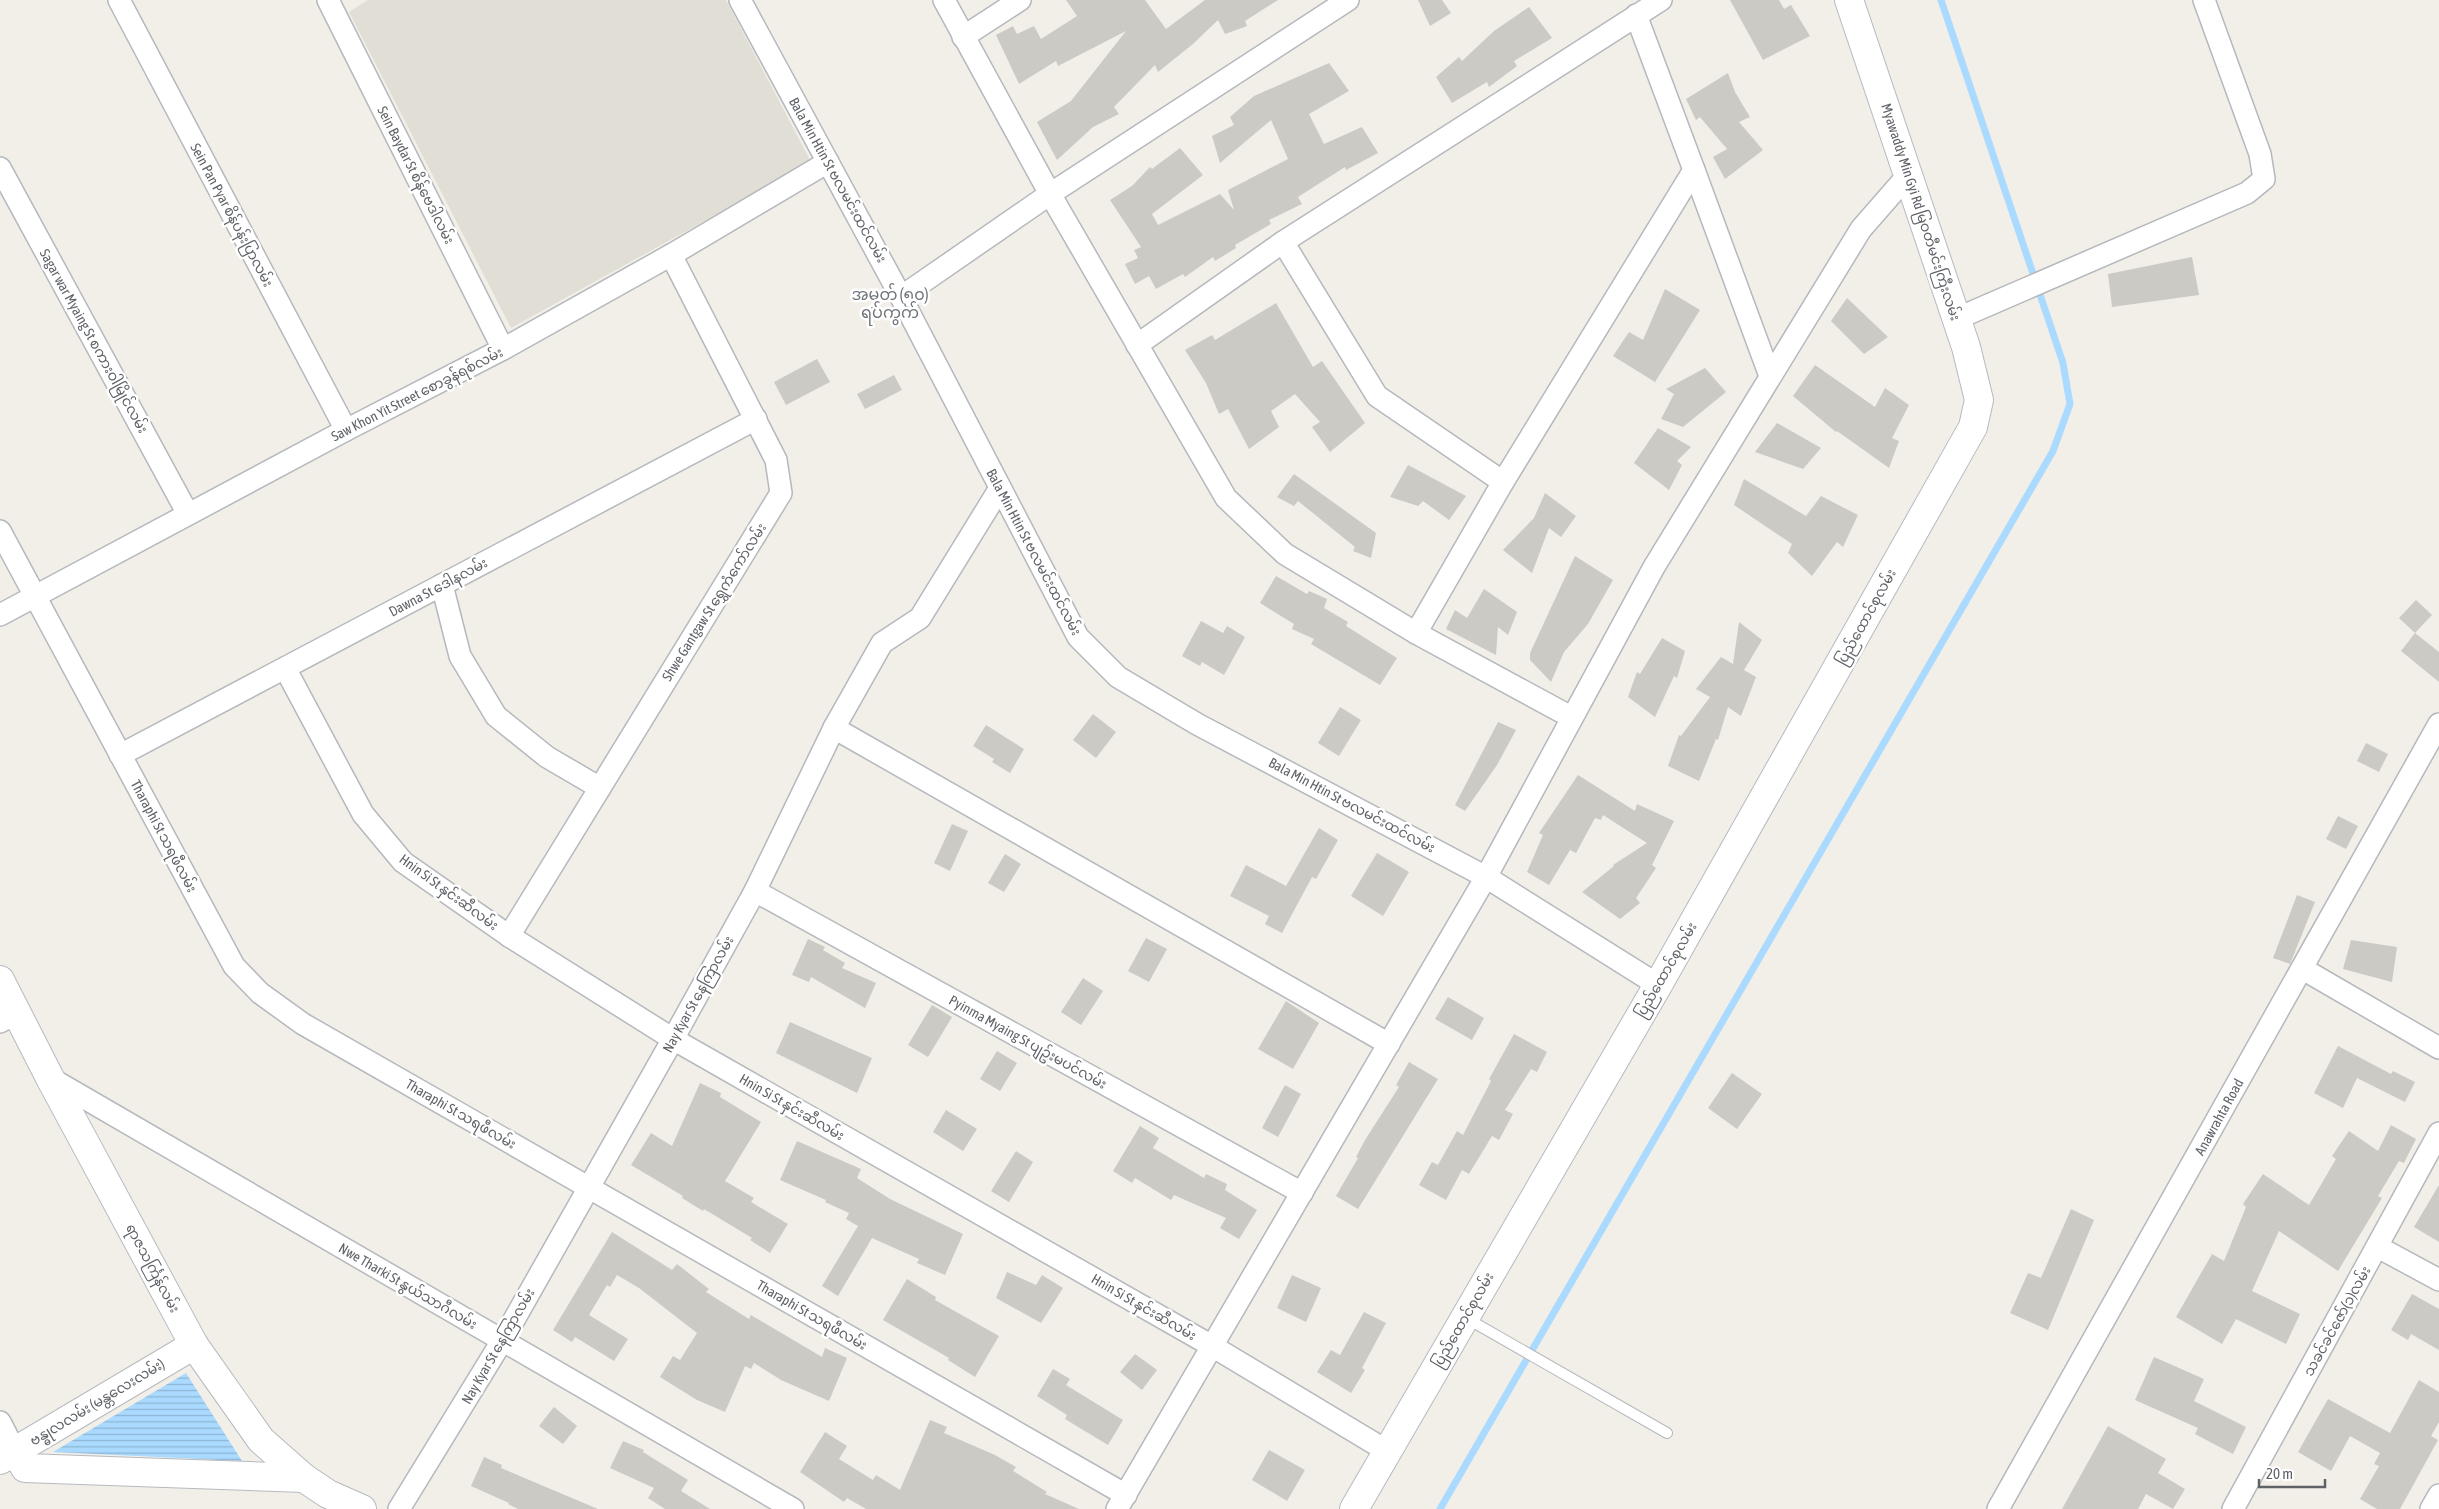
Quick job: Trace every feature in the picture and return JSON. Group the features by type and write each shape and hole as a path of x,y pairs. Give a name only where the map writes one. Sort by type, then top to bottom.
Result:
{"main road":[{"name":"Myawaddy Min Gyi Rd မြဝတီမင်းကြီးလမ်း","path":"1849,0 1909,174 1956,319 1979,400 1973,427"},
{"name":"ပြည်ထောင်စုလမ်း","path":"1354,1509 1658,985 1973,427"},
{"name":"ရာဇသင်္ကြန်လမ်း","path":"0,980 8,1018 50,1078 194,1345 261,1440 304,1478 328,1494 362,1509"},
{"name":"ဗန္ဓုလလမ်း (မန္တလေးလမ်း)","path":"8,1455 194,1345"},
{"path":"8,1455 25,1468 304,1478"}],"street":[{"name":"Sein Pan Pyar စိန်ပန်းပြာလမ်း","path":"119,0 346,430"},
{"name":"Bala Min Htin St ဗလမင်းထင်လမ်း","path":"740,0 901,297 1078,637 1118,678 1197,724 1486,877 1658,985"},
{"path":"944,0 963,38 1050,194 1226,498 1285,554 1416,633 1571,717"},
{"path":"963,38 1020,0"},
{"path":"901,297 1050,194 1348,0"},
{"path":"1137,345 1284,242 1661,0"},
{"path":"1956,319 2247,193 2264,179 2260,154 2204,0"},
{"name":"Sein Baydar St စိန်ဗေဒါလမ်း","path":"337,3 503,350"},
{"path":"1636,15 1770,376"},
{"name":"Saw Khon Yit Street စောခွန်ရစ်လမ်း","path":"0,615 346,430 503,350 828,162"},
{"name":"Sagar war Myaing St စကားဝါမြိုင်လမ်း","path":"0,168 188,514"},
{"path":"1416,633 1504,482 1694,170"},
{"path":"1122,1502 1486,877 1571,717 1654,567 1861,228 1909,174"},
{"path":"1284,242 1377,396 1504,482"},
{"name":"Shwe Gantgaw St ရွှေကံကော်လမ်း","path":"509,936 781,493 776,460 670,255"},
{"name":"Dawna St ဒေါနလမ်း","path":"120,755 756,419"},
{"name":"Nay Kyar St နေကြာလမ်း","path":"399,1509 502,1341 673,1039 755,891 834,728 882,643 920,618 1000,488"},
{"name":"Tharaphi St သရဖီလမ်း","path":"0,530 234,966 260,993 303,1024 588,1187 1122,1502"},
{"path":"442,585 460,656 496,716 547,757 600,788"},
{"name":"Hnin Si St နှင်းဆီလမ်း","path":"285,668 363,814 403,862 509,936 673,1039 1212,1346 1387,1451"},
{"name":"Anawrahta Road","path":"1998,1509 2439,724"},
{"path":"834,728 1389,1044"},
{"name":"Pyinma Myaing St ပျဥ်းမပင်လမ်း","path":"755,891 1302,1193"},
{"path":"2302,969 2439,1048"},
{"name":"Nwe Tharki St နွယ်သာဂီလမ်း","path":"50,1078 793,1509"},
{"name":"သခင်ခင်ဇော်(၁)လမ်း","path":"2233,1509 2439,1133"},
{"path":"2378,1247 2439,1280"},
{"path":"0,1422 8,1455"},
{"path":"2431,1509 2439,1495"}],"lane":[{"path":"1465,1317 1666,1433"}],"shaded area":[{"path":"368,0 726,0 811,162 511,328 349,12"}],"water":[{"path":"186,1373 242,1461 53,1452"}],"building":[{"path":"1066,0 1145,0 1166,29 1205,0 1278,0 1245,21 1247,26 1225,34 1218,20 1193,44 1158,72 1155,65 1114,107 1119,114 1093,127 1057,160 1037,122 1071,101 1126,31 1058,66 1056,61 1019,84 996,35 1013,26 1017,34 1034,26 1041,39 1077,16"},
{"path":"1418,0 1442,0 1451,13 1430,26"},
{"path":"1730,0 1779,0 1784,9 1791,5 1810,36 1763,60"},
{"path":"1529,7 1552,38 1514,61 1517,66 1489,87 1487,82 1452,103 1436,77 1459,57 1462,61 1494,31"},
{"path":"1329,63 1349,91 1309,114 1324,144 1362,127 1378,153 1346,170 1345,167 1298,197 1302,204 1269,220 1271,224 1235,245 1236,248 1215,261 1213,257 1185,277 1183,274 1156,289 1149,276 1135,284 1125,264 1138,258 1134,250 1141,247 1110,200 1132,186 1150,167 1152,169 1180,148 1203,175 1152,214 1158,225 1220,194 1234,210 1228,190 1288,159 1271,120 1220,163 1212,136 1234,125 1230,117 1254,96"},
{"path":"1728,73 1735,92 1750,117 1739,122 1763,150 1725,179 1713,157 1727,149 1700,117 1696,120 1686,99"},
{"path":"2192,257 2199,295 2112,307 2108,274"},
{"path":"1665,289 1700,310 1655,382 1613,356 1629,332 1643,340"},
{"path":"1847,298 1888,337 1864,354 1831,321"},
{"path":"1276,303 1313,367 1322,361 1365,423 1330,452 1312,427 1320,422 1295,394 1271,411 1279,427 1249,449 1228,409 1219,414 1206,383 1185,350 1212,335 1215,340"},
{"path":"817,359 830,382 786,405 774,382"},
{"path":"1815,365 1875,407 1885,388 1909,405 1892,438 1899,441 1889,468 1836,432 1793,396"},
{"path":"1705,368 1726,392 1683,427 1661,419 1674,394 1666,389"},
{"path":"894,375 902,390 865,409 857,394"},
{"path":"1777,423 1821,448 1803,469 1755,452"},
{"path":"1658,428 1691,447 1677,461 1682,465 1669,490 1634,463"},
{"path":"1408,465 1466,496 1449,520 1423,501 1418,506 1390,497"},
{"path":"1294,474 1376,533 1371,558 1353,551 1355,547 1298,501 1294,506 1277,497"},
{"path":"1744,479 1806,516 1821,496 1858,515 1843,547 1837,542 1812,576 1788,553 1792,544 1734,505"},
{"path":"1545,493 1576,516 1561,537 1549,528 1532,573 1503,550 1534,518"},
{"path":"1575,556 1613,580 1588,624 1564,652 1551,682 1530,660 1530,653"},
{"path":"1276,576 1307,594 1309,591 1327,599 1324,608 1348,622 1346,626 1397,658 1380,685 1311,644 1314,639 1292,629 1294,624 1260,603"},
{"path":"1484,589 1517,612 1508,635 1498,627 1496,655 1446,629 1455,610 1467,618"},
{"path":"2416,600 2432,615 2415,633 2399,618"},
{"path":"1201,621 1223,633 1227,626 1245,637 1224,675 1202,662 1200,666 1182,656"},
{"path":"1739,622 1762,640 1744,670 1756,677 1741,716 1728,707 1718,740 1716,739 1699,781 1668,766 1679,735 1681,736 1710,697 1696,689 1721,657 1733,664"},
{"path":"2415,633 2439,652 2439,682 2401,651"},
{"path":"1662,638 1685,651 1677,678 1674,676 1655,717 1628,697 1637,672 1640,674"},
{"path":"1340,707 1361,720 1339,756 1318,743"},
{"path":"1093,714 1116,732 1096,758 1073,740"},
{"path":"1498,722 1516,730 1497,765 1465,811 1455,805"},
{"path":"986,725 1024,749 1010,773 992,762 994,759 973,746"},
{"path":"2366,743 2388,754 2379,772 2357,761"},
{"path":"1578,775 1635,811 1637,804 1674,821 1652,865 1656,868 1636,898 1640,903 1620,919 1582,892 1613,865 1647,843 1603,815 1601,820 1595,818 1576,853 1570,850 1549,885 1527,872 1543,835 1539,833"},
{"path":"2338,816 2358,826 2346,849 2326,839"},
{"path":"952,824 968,831 950,871 934,863"},
{"path":"1319,828 1338,840 1316,879 1312,877 1282,933 1265,924 1269,916 1230,896 1246,865 1286,886"},
{"path":"1377,853 1409,872 1383,916 1351,896"},
{"path":"1005,854 1021,864 1004,892 988,883"},
{"path":"2297,895 2315,902 2290,964 2273,958"},
{"path":"1146,938 1167,949 1149,982 1128,971"},
{"path":"808,939 825,947 823,950 845,963 842,968 876,983 865,1008 811,977 809,982 792,975"},
{"path":"2351,940 2397,947 2392,982 2343,969"},
{"path":"1083,978 1103,991 1081,1025 1061,1012"},
{"path":"1448,997 1484,1018 1472,1040 1435,1019"},
{"path":"1286,1001 1319,1023 1293,1069 1258,1049"},
{"path":"932,1005 952,1017 928,1057 908,1045"},
{"path":"790,1022 872,1058 857,1093 776,1053"},
{"path":"1514,1034 1547,1052 1537,1072 1531,1069 1505,1110 1513,1114 1499,1140 1492,1136 1469,1174 1462,1170 1446,1200 1419,1185 1432,1162 1438,1165 1457,1131 1463,1135 1491,1081 1489,1079"},
{"path":"2338,1046 2391,1074 2393,1071 2415,1082 2405,1102 2357,1078 2343,1108 2314,1093"},
{"path":"997,1051 1017,1063 1000,1091 980,1079"},
{"path":"1409,1062 1438,1079 1358,1209 1336,1196 1358,1158 1356,1157 1365,1140 1399,1087 1396,1085"},
{"path":"1732,1073 1762,1094 1737,1129 1708,1108"},
{"path":"700,1083 721,1093 720,1097 761,1122 725,1181 754,1198 751,1202 788,1224 770,1253 750,1240 752,1238 704,1209 703,1211 682,1198 683,1196 631,1165 651,1133 672,1146"},
{"path":"1285,1085 1301,1094 1278,1137 1262,1128"},
{"path":"946,1110 977,1129 963,1151 933,1132"},
{"path":"2391,1125 2416,1139 2404,1163 2399,1161 2378,1196 2382,1198 2338,1271 2279,1231 2252,1291 2300,1314 2286,1344 2236,1319 2222,1344 2176,1317 2212,1254 2224,1261 2246,1207 2243,1204 2263,1174 2309,1205 2336,1159 2332,1156 2349,1131 2378,1151"},
{"path":"1140,1126 1159,1138 1153,1148 1204,1178 1206,1174 1227,1184 1225,1190 1257,1210 1239,1239 1220,1228 1226,1218 1174,1195 1171,1200 1135,1178 1132,1183 1113,1171"},
{"path":"797,1141 861,1169 857,1178 890,1199 963,1234 945,1275 917,1263 919,1259 872,1238 838,1296 822,1286 858,1226 846,1219 849,1213 825,1202 826,1200 780,1180"},
{"path":"1016,1151 1033,1162 1009,1202 991,1191"},
{"path":"2439,1185 2439,1242 2414,1227"},
{"path":"2071,1209 2094,1220 2048,1330 2010,1313 2028,1273 2041,1278"},
{"path":"612,1232 672,1270 677,1264 709,1289 706,1292 749,1319 751,1315 822,1357 825,1348 847,1358 829,1401 781,1380 754,1363 751,1369 745,1366 725,1412 697,1400 660,1377 673,1356 680,1360 697,1333 639,1288 617,1275 610,1287 607,1285 589,1315 628,1339 614,1361 575,1337 572,1342 553,1330"},
{"path":"1007,1272 1036,1285 1042,1275 1063,1288 1041,1323 996,1298"},
{"path":"1292,1275 1321,1288 1306,1322 1277,1308"},
{"path":"907,1279 936,1297 935,1300 999,1336 975,1377 948,1360 949,1358 883,1320"},
{"path":"2412,1294 2439,1309 2439,1350 2411,1334 2408,1340 2391,1330"},
{"path":"1364,1312 1386,1323 1362,1368 1365,1370 1351,1393 1317,1372 1331,1350 1340,1355"},
{"path":"1135,1354 1157,1370 1142,1390 1120,1372"},
{"path":"2154,1357 2204,1379 2194,1401 2246,1427 2233,1454 2195,1434 2198,1428 2135,1400"},
{"path":"1053,1369 1070,1379 1066,1385 1123,1420 1108,1445 1065,1419 1067,1415 1037,1396"},
{"path":"2419,1380 2439,1392 2439,1422 2431,1436 2438,1440 2400,1509 2377,1509 2360,1499 2379,1466 2374,1464 2380,1453 2350,1436 2331,1471 2298,1452 2328,1399 2390,1433"},
{"path":"554,1407 577,1426 563,1444 539,1426"},
{"path":"930,1420 947,1427 944,1433 995,1455 1016,1467 1013,1471 1047,1492 1045,1494 1079,1509 866,1509 847,1498 844,1502 800,1472 825,1432 847,1446 839,1459 873,1480 876,1475 900,1490"},
{"path":"2108,1426 2166,1459 2158,1473 2185,1489 2173,1509 2146,1494 2138,1509 2062,1509"},
{"path":"623,1441 644,1450 643,1452 688,1480 681,1491 710,1509 665,1509 648,1498 654,1488 610,1468"},
{"path":"1269,1450 1305,1470 1287,1501 1252,1480"},
{"path":"484,1457 502,1465 501,1468 598,1509 518,1509 471,1486"}],"waterway":[{"path":"1440,1509 2053,451 2070,404 2063,363 1941,0"}],"district":[{"name":"အမှတ် (၅၀) ရပ်ကွက်","path":"890,303"}]}
